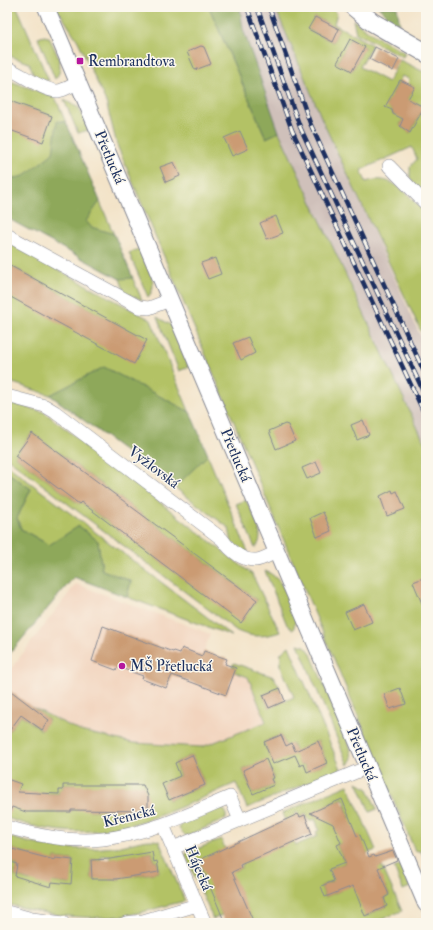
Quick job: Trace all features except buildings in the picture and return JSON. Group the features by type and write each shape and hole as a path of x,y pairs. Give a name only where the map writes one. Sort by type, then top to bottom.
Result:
{"main road":[{"path":"354,7 386,30 426,53"}],"street":[{"name":"Přetlucká","path":"46,7 426,904"},
{"path":"7,68 17,72 32,82 57,91 78,83"},
{"path":"389,166 426,204"},
{"path":"7,235 139,307 149,308 170,300"},
{"name":"Vyžlovská","path":"7,396 45,406 55,412 222,539 231,550 238,555 256,560 277,552"},
{"path":"173,848 368,767"},
{"name":"Křenická","path":"7,827 32,834 79,840 103,839 163,824 230,797 240,820"},
{"name":"Hájecká","path":"163,824 205,923"},
{"path":"126,923 143,921 197,905"},
{"path":"7,912 39,920 63,923"}],"shaded area":[{"path":"235,7 281,7 322,118 426,348 426,446 280,135"},
{"name":"MŠ Přetlucká","path":"76,584 210,634 204,651 230,660 228,665 236,668 248,677 266,723 202,747 133,743 80,731 30,706 7,687 7,674"}],"green space":[{"path":"7,7 17,7 49,81 35,77 29,63 7,55"},
{"path":"55,7 209,7 266,138 279,132 426,446 426,862 421,851 415,851 117,145 106,102 78,41 60,13 58,14"},
{"path":"209,7 240,7 243,29 279,132 266,138"},
{"path":"275,7 329,7 337,13 334,24 372,45 360,67 388,82 400,60 426,73 426,198 410,178 410,167 417,159 412,147 361,170 366,182 385,180 393,183 407,194 426,214 426,342 324,124","holes":["315,17 339,29 333,42 309,30","350,39 365,47 352,71 337,63","402,76 409,79 408,84 414,87 400,114 393,114 392,110 386,106","413,102 424,107 410,133 400,125"]},
{"path":"378,7 397,7 400,25 385,16 386,14"},
{"path":"353,20 374,35 405,53 403,57 356,33"},
{"path":"44,36 49,37 60,64 60,69 55,79 38,38"},
{"path":"7,80 55,97 142,300 125,293 120,279 7,218 7,129 52,116 7,100"},
{"path":"64,100 79,108 89,130 78,133"},
{"path":"57,121 66,122 100,201 86,221 91,227 114,234 133,278 120,279 7,218 7,180 24,176 53,153"},
{"path":"7,242 151,320 248,552 243,552 232,544 229,528 50,395 7,381 7,295 146,340 7,264"},
{"path":"139,249 151,273 153,286 152,292 148,297 129,253"},
{"path":"157,317 171,325 189,367 179,371"},
{"path":"104,367 190,412 208,455 174,488 50,395"},
{"path":"14,404 44,412 252,574 280,632 269,635 253,636 237,631 7,458 7,406","holes":["32,433 257,600 241,622 81,502 79,504 15,456"]},
{"path":"7,465 232,636 127,597 131,581 102,570 98,541 49,545 21,529 17,518 31,489 7,472"},
{"path":"7,472 31,489 17,518 21,529 49,545 79,526 98,541 102,570 131,581 127,597 74,577 7,657"},
{"path":"246,500 258,524 260,537 259,543 255,548 236,504"},
{"path":"265,571 277,579 285,591 292,606 296,620 293,630 287,625"},
{"path":"298,644 305,646 310,652 350,746 352,758 348,765"},
{"path":"289,646 341,769 247,808 236,783 152,818 125,826 97,831 69,831 39,827 7,818 7,806 13,807 7,779 7,732 21,715 41,730 49,720 30,706 80,731 133,743 202,747 266,722 248,677 234,672 236,668 232,666 234,663 274,677 280,688 263,695 269,708 294,697 280,665 281,653","holes":["281,735 286,746 292,743 296,754 273,763 264,742","318,741 327,763 307,771 304,764 300,766 298,750","192,755 205,785 169,800 162,784 180,776 175,763","258,763 261,769 271,770 274,778 271,779 274,785 253,794 243,770","63,785 75,785 71,801 71,812 30,812 30,793 59,794 59,790 63,790","143,785 147,795 148,811 89,810"]},
{"path":"357,782 368,789 377,809 370,812"},
{"path":"348,785 376,850 365,854 359,836 337,845 345,863 330,869 382,866 402,911 373,923 254,923 214,895 222,915 213,919 185,854 221,839 234,871 241,868 243,863 293,839 296,845 318,836 316,832 319,830 315,819 309,821 306,814 300,817 297,812 295,813 297,818 286,823 282,813","holes":["343,798 350,818 334,825 326,806","335,880 342,890 325,897 321,886","385,886 389,895 384,898 387,906 366,916"]},
{"path":"221,808 226,812 226,819 186,836 179,829 182,823"},
{"path":"7,836 46,846 87,849 114,847 148,840 159,841 185,901 135,914 113,917 67,916 7,904","holes":["12,849 26,853 31,880 30,881 15,876 17,864 10,862","152,852 154,862 157,861 159,872 135,876 132,856","101,856 110,856 110,865 120,865 120,879 111,879 111,876 92,879 91,860 101,860","55,858 73,860 70,884 53,882"]},
{"path":"401,865 410,887 403,890 394,868"}],"railway":[{"path":"247,7 292,130 426,417"},
{"path":"257,7 300,127 426,397"},
{"path":"269,7 310,123 426,376"}],"place":[{"name":"Rembrandtova","path":"80,61"},
{"name":"MŠ Přetlucká","path":"122,666"}]}
